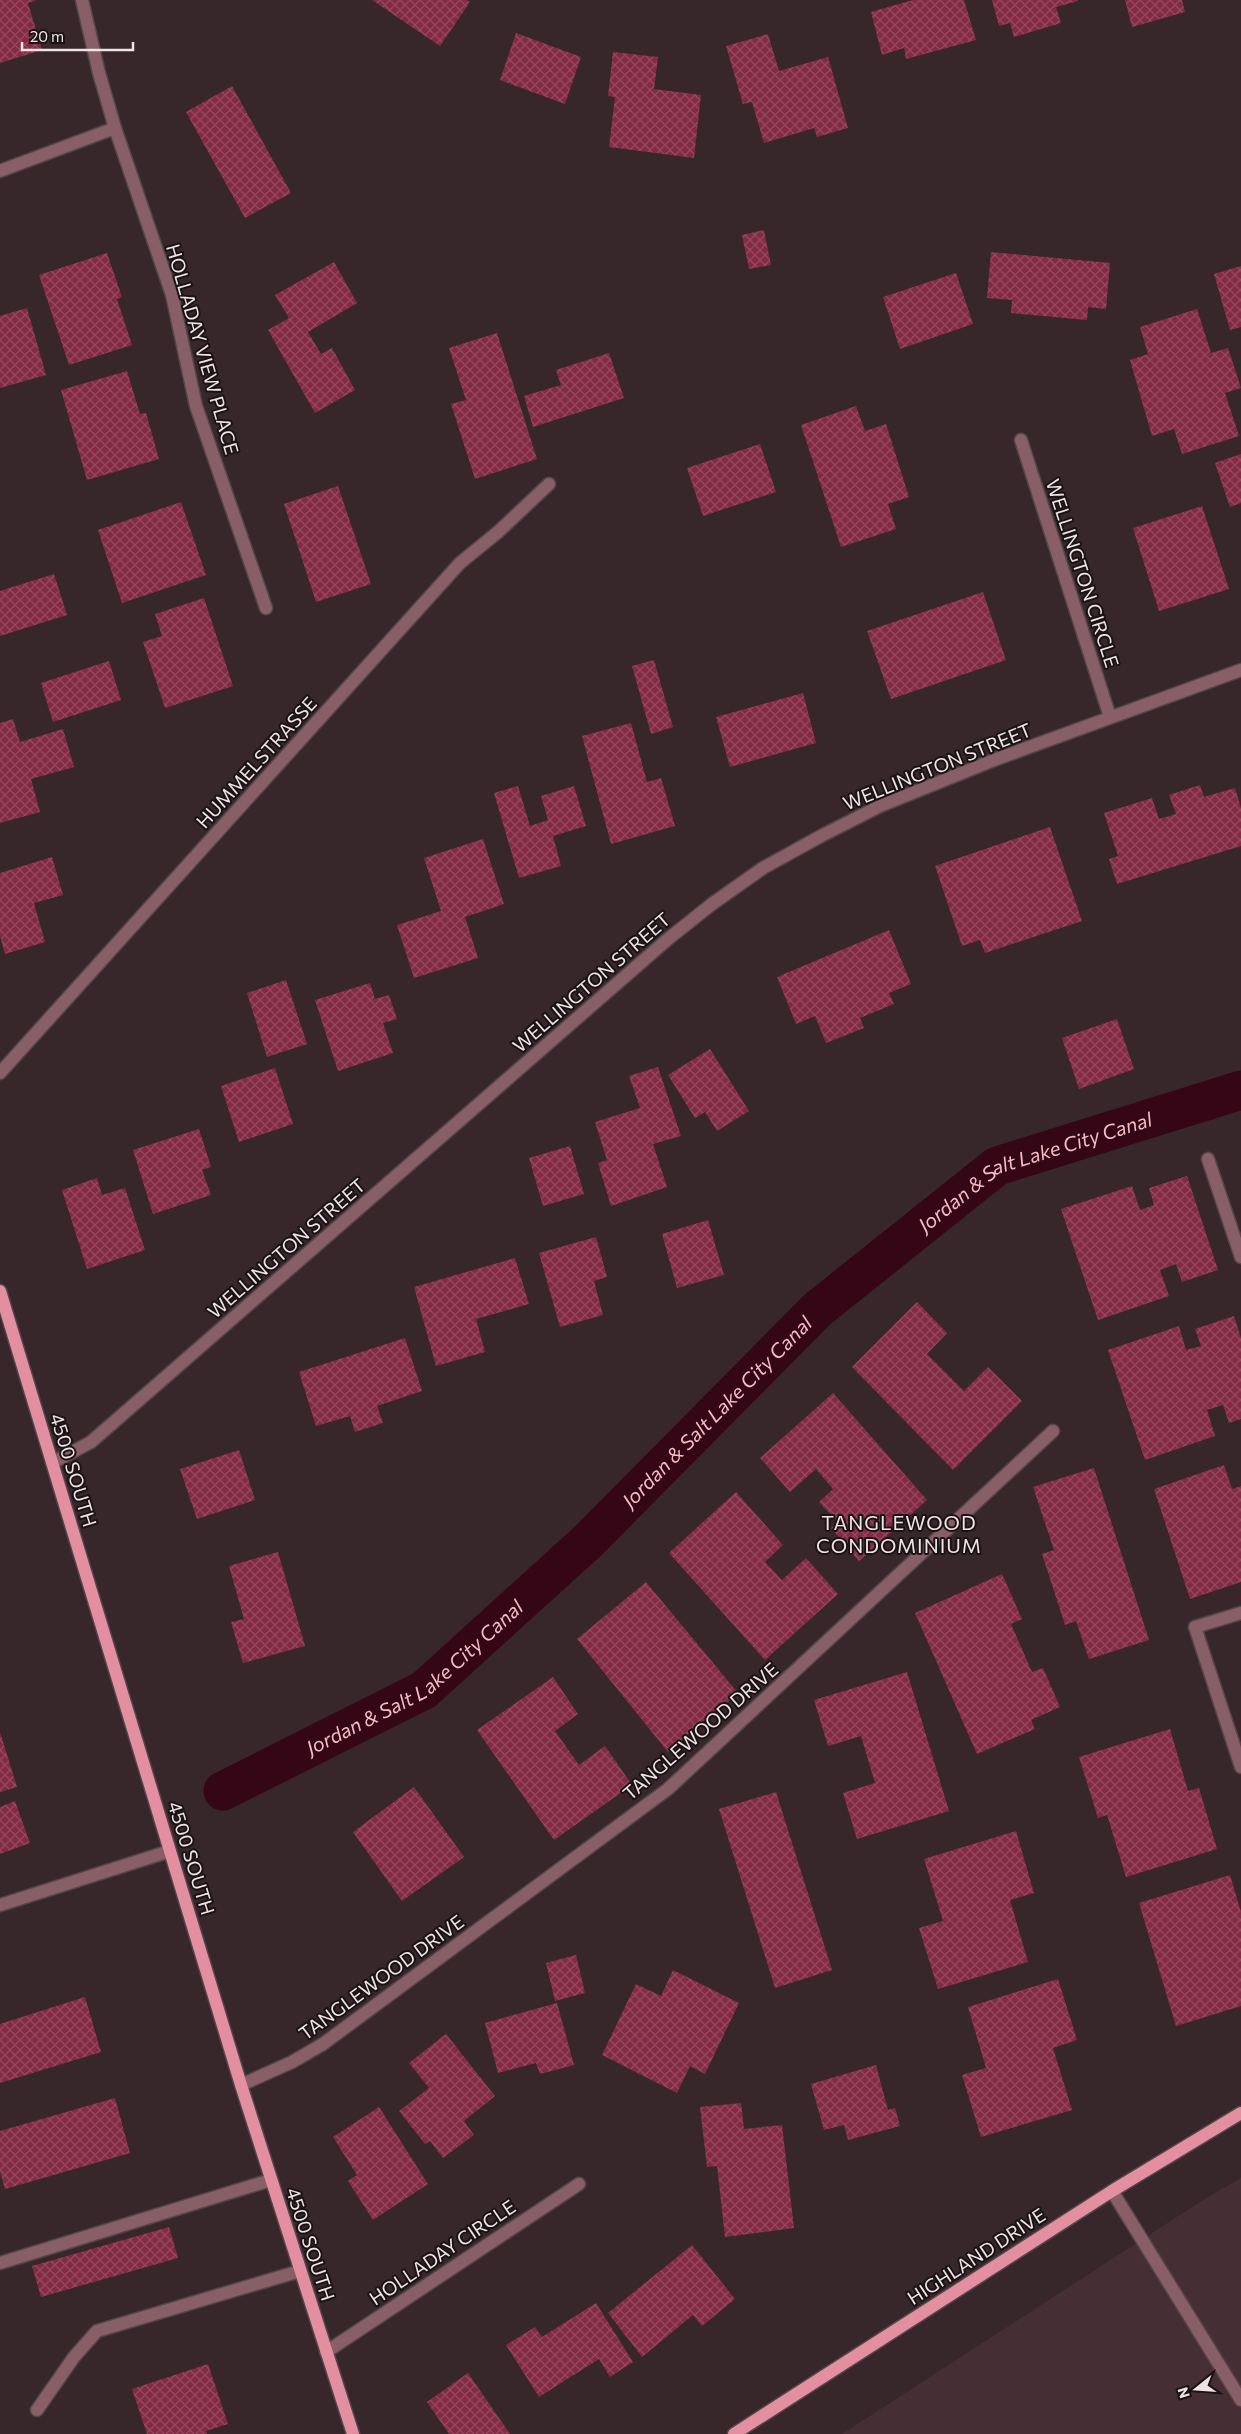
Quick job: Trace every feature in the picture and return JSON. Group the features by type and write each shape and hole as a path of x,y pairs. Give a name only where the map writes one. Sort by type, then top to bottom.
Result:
{"main road":[{"name":"4500 SOUTH","path":"0,1291 241,2085 353,2434"},
{"name":"HIGHLAND DRIVE","path":"734,2434 1112,2191 1241,2113"}],"street":[{"name":"HOLLADAY VIEW PLACE","path":"82,0 99,73 115,128 172,295 196,406 266,608"},
{"path":"0,171 115,128"},
{"name":"WELLINGTON CIRCLE","path":"1021,440 1110,717"},
{"name":"HUMMELSTRASSE","path":"0,1073 460,563 498,532 549,484"},
{"name":"WELLINGTON STREET","path":"52,1463 91,1442 668,939 719,899 779,859 880,806 936,782 1241,670"},
{"path":"1208,1159 1241,1257"},
{"name":"TANGLEWOOD DRIVE","path":"241,2085 292,2062 322,2044 668,1789 1053,1431"},
{"path":"1241,1613 1195,1626 1241,1767"},
{"path":"0,1905 170,1851"},
{"path":"0,2263 271,2180"},
{"name":"HOLLADAY CIRCLE","path":"326,2352 579,2184"},
{"path":"1112,2191 1241,2400"},
{"path":"38,2410 74,2357 98,2331 300,2271"}],"shaded area":[{"path":"1241,2178 1241,2434 842,2434 1203,2200"}],"building":[{"path":"0,0 37,0 28,3 42,50 0,63"},
{"path":"372,0 467,0 470,2 440,46"},
{"path":"913,0 964,0 976,40 906,59 904,48 882,55 871,12"},
{"path":"992,0 1078,1 1056,7 1061,23 1014,37 1010,23 999,26"},
{"path":"1125,0 1182,0 1185,12 1132,27"},
{"path":"516,33 581,57 565,104 500,80"},
{"path":"768,34 779,71 828,57 848,128 817,137 814,128 764,143 752,102 743,104 726,46"},
{"path":"613,52 658,57 654,89 701,95 694,158 609,147 615,97 608,96"},
{"path":"232,86 291,193 245,218 186,112"},
{"path":"764,230 771,265 749,269 742,235"},
{"path":"991,252 1110,263 1106,309 1088,307 1087,320 1011,313 1012,300 987,298"},
{"path":"107,253 122,297 117,299 132,345 69,365 39,275"},
{"path":"334,262 357,303 308,332 321,354 332,348 355,390 315,413 268,330 289,318 275,295"},
{"path":"1241,266 1241,327 1230,330 1214,274"},
{"path":"956,273 973,324 900,349 883,297"},
{"path":"27,308 46,375 0,388 0,316"},
{"path":"1197,309 1211,353 1228,348 1241,388 1225,393 1239,436 1182,454 1174,429 1152,436 1130,360 1148,354 1140,327"},
{"path":"497,333 537,459 475,479 451,404 466,400 449,348"},
{"path":"609,353 624,398 533,427 524,396 561,385 556,370"},
{"path":"127,371 140,414 146,413 159,459 87,480 61,390"},
{"path":"856,406 865,431 886,424 909,497 888,504 896,529 841,547 801,425"},
{"path":"760,444 776,492 703,516 687,468"},
{"path":"1241,454 1241,503 1230,507 1215,463"},
{"path":"338,486 371,584 316,602 284,504"},
{"path":"181,502 206,575 122,603 98,530"},
{"path":"1202,506 1229,589 1159,611 1133,528"},
{"path":"54,574 67,615 0,636 0,591"},
{"path":"983,592 1006,660 891,699 867,631"},
{"path":"204,598 233,686 165,708 143,642 162,636 155,614"},
{"path":"654,660 673,727 651,734 632,666"},
{"path":"109,661 121,700 53,722 41,683"},
{"path":"803,693 816,743 730,767 716,717"},
{"path":"13,719 20,742 63,729 74,767 31,779 40,812 0,823 0,723"},
{"path":"631,723 647,782 661,778 675,826 611,844 582,736"},
{"path":"1200,785 1204,797 1235,788 1241,808 1241,846 1117,884 1109,859 1118,856 1104,813 1152,798 1159,819 1176,814 1169,795"},
{"path":"518,786 530,826 548,820 541,796 574,786 586,826 553,836 561,866 519,878 494,793"},
{"path":"1050,827 1082,921 985,953 980,940 962,946 935,866"},
{"path":"483,839 504,904 465,917 478,958 414,978 397,925 441,911 424,858"},
{"path":"52,857 63,895 34,903 45,942 5,954 0,936 0,873"},
{"path":"889,930 911,984 889,993 894,1004 860,1018 864,1028 826,1043 815,1016 796,1024 777,977"},
{"path":"286,980 307,1044 267,1057 247,993"},
{"path":"370,983 375,999 389,995 397,1019 383,1023 393,1053 338,1071 315,1000"},
{"path":"1117,1019 1134,1069 1079,1089 1062,1038"},
{"path":"710,1049 749,1111 717,1131 705,1112 695,1118 668,1075"},
{"path":"658,1067 681,1136 653,1144 667,1187 611,1206 598,1163 607,1160 595,1122 640,1108 629,1076"},
{"path":"275,1068 293,1124 239,1142 221,1086"},
{"path":"199,1129 211,1167 202,1170 211,1195 153,1214 133,1150"},
{"path":"570,1146 584,1194 543,1206 529,1158"},
{"path":"1187,1176 1218,1270 1182,1282 1176,1264 1160,1270 1169,1296 1098,1320 1061,1209 1132,1186 1140,1210 1154,1205 1149,1188"},
{"path":"97,1178 102,1195 125,1188 145,1250 87,1269 62,1190"},
{"path":"708,1220 724,1275 677,1288 662,1234"},
{"path":"596,1237 607,1277 594,1281 603,1315 560,1327 539,1253"},
{"path":"515,1258 529,1304 476,1319 485,1352 436,1366 414,1287"},
{"path":"917,1302 947,1333 927,1354 964,1391 988,1367 1022,1401 953,1470 852,1367"},
{"path":"1234,1316 1241,1338 1241,1419 1229,1423 1223,1405 1207,1410 1215,1436 1145,1460 1108,1350 1179,1326 1186,1350 1201,1346 1195,1329"},
{"path":"405,1338 422,1391 377,1406 383,1423 355,1432 350,1416 316,1426 299,1372"},
{"path":"833,1393 927,1500 859,1561 831,1528 838,1522 819,1502 833,1489 816,1469 790,1492 760,1458"},
{"path":"239,1450 255,1500 197,1519 180,1469"},
{"path":"1224,1465 1232,1489 1241,1486 1241,1582 1190,1599 1154,1489"},
{"path":"1094,1468 1149,1640 1089,1659 1076,1621 1065,1625 1042,1554 1054,1550 1033,1487"},
{"path":"736,1492 783,1545 765,1562 782,1580 806,1558 838,1594 765,1660 669,1553"},
{"path":"278,1552 305,1646 243,1663 231,1622 244,1619 229,1566"},
{"path":"1002,1574 1022,1619 1011,1624 1032,1672 1043,1668 1060,1707 1031,1720 1035,1729 977,1754 915,1613"},
{"path":"646,1582 738,1693 668,1752 577,1639"},
{"path":"907,1672 949,1811 857,1839 843,1793 875,1783 861,1736 828,1746 814,1700"},
{"path":"553,1677 578,1714 555,1731 579,1765 605,1746 632,1785 554,1840 477,1730"},
{"path":"1170,1729 1188,1791 1199,1788 1217,1849 1126,1877 1107,1815 1098,1818 1079,1757"},
{"path":"0,1732 17,1787 0,1792"},
{"path":"414,1787 464,1857 402,1901 353,1832"},
{"path":"776,1792 832,1970 775,1988 719,1809"},
{"path":"15,1801 30,1843 0,1854 0,1807"},
{"path":"1016,1831 1034,1893 1010,1900 1028,1962 938,1989 919,1928 943,1921 924,1859"},
{"path":"1230,1875 1241,1912 1241,2006 1176,2026 1139,1903"},
{"path":"576,1955 585,1993 555,2001 546,1963"},
{"path":"673,1970 739,2003 705,2074 690,2066 677,2093 602,2055 636,1984 661,1996"},
{"path":"1058,1979 1077,2040 1053,2048 1072,2110 981,2137 962,2075 986,2068 968,2007"},
{"path":"85,1997 101,2052 0,2083 0,2024"},
{"path":"557,2003 574,2065 540,2074 536,2063 498,2073 485,2023"},
{"path":"446,2034 495,2096 464,2121 474,2135 443,2158 430,2141 425,2144 399,2111 429,2088 409,2063"},
{"path":"876,2065 888,2110 895,2108 900,2126 848,2140 844,2125 824,2130 811,2084"},
{"path":"115,2098 130,2153 5,2189 0,2172 0,2131"},
{"path":"741,2103 744,2129 782,2125 794,2228 725,2237 717,2166 707,2167 700,2107"},
{"path":"379,2107 428,2184 373,2220 348,2181 357,2175 333,2137"},
{"path":"169,2227 178,2258 41,2297 32,2266"},
{"path":"692,2245 735,2299 702,2326 693,2315 642,2357 608,2313"},
{"path":"596,2303 633,2362 610,2377 599,2359 539,2397 506,2345 535,2327 542,2337"},
{"path":"208,2364 228,2424 206,2431 207,2434 147,2434 132,2389"},
{"path":"468,2373 510,2434 449,2434 427,2402"}],"waterway":[{"name":"Jordan & Salt Lake City Canal","path":"223,1791 424,1690 587,1542 818,1309 997,1166 1241,1090"}],"district":[{"name":"TANGLEWOOD CONDOMINIUM","path":"899,1534"}]}
